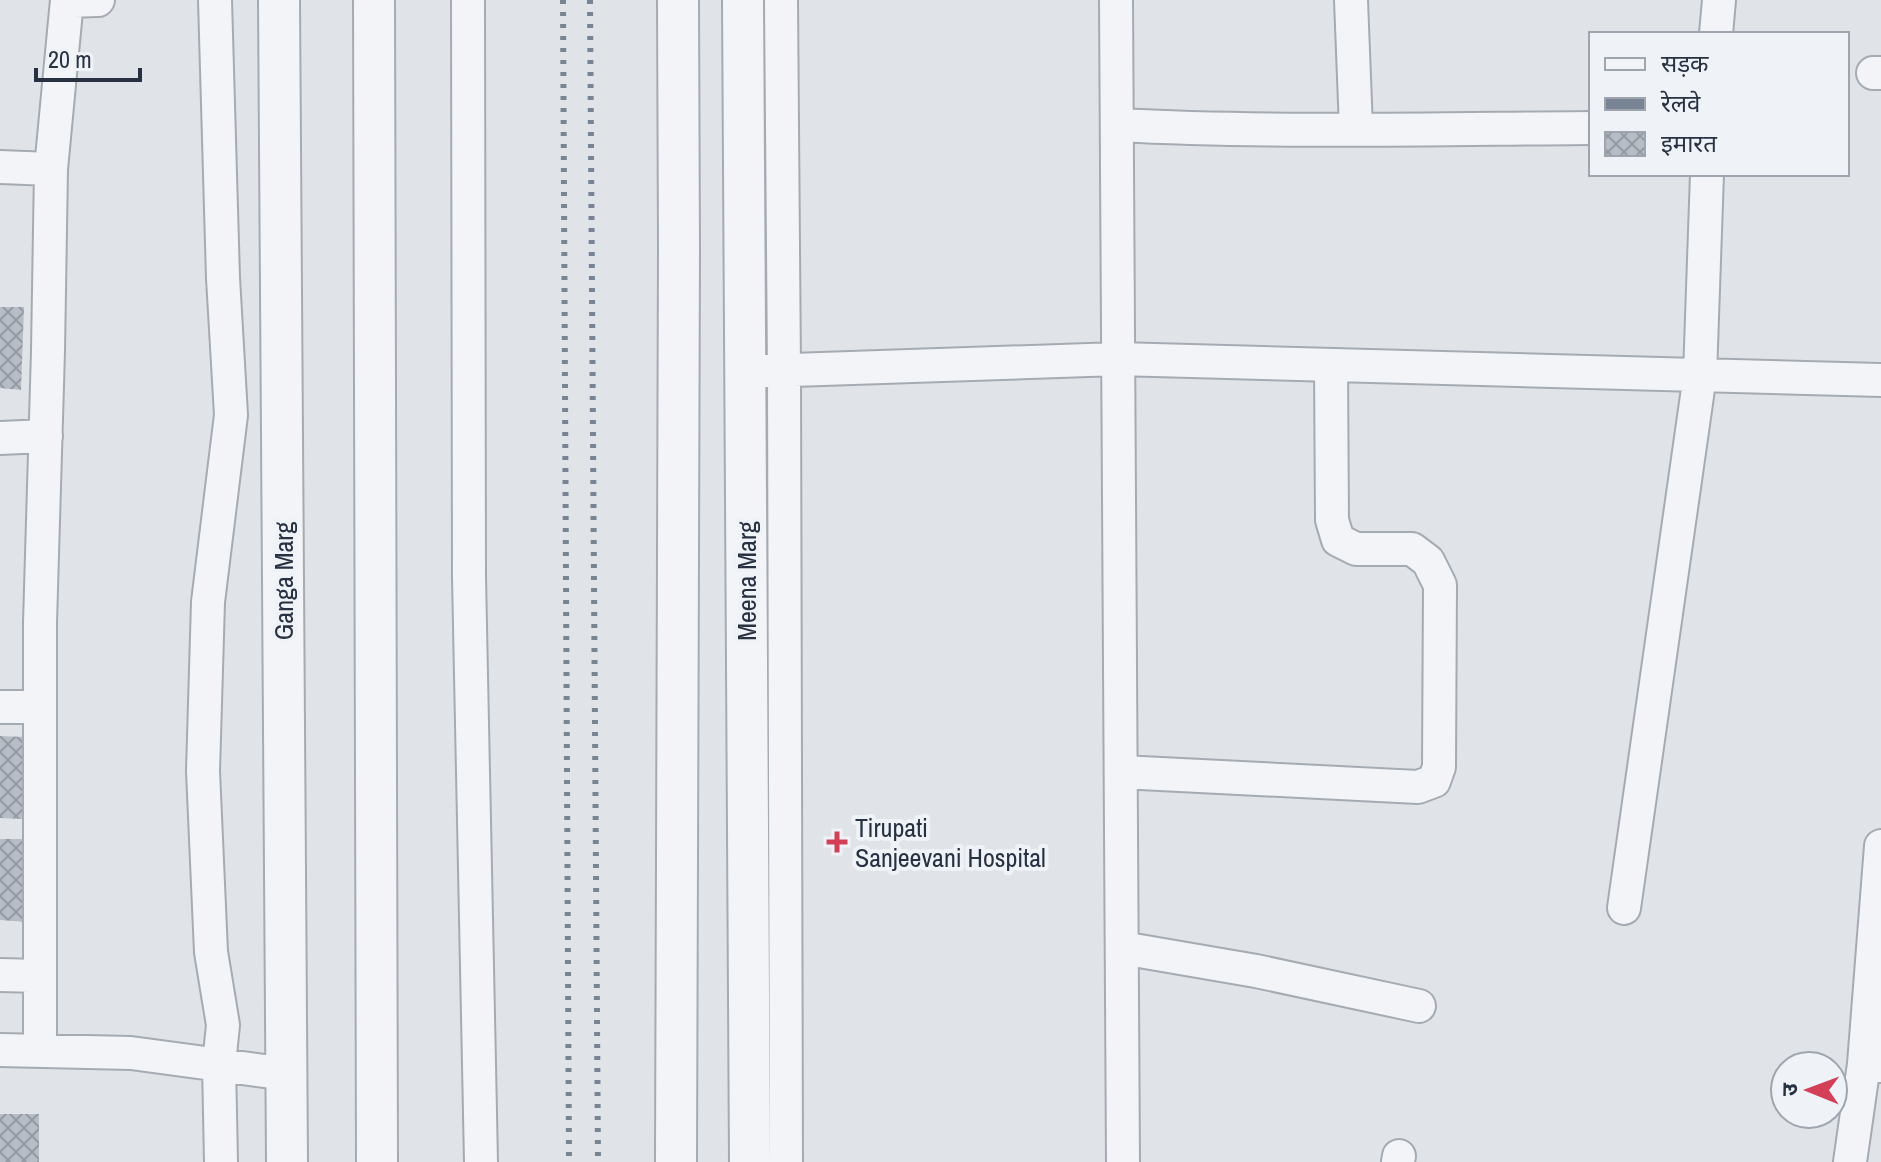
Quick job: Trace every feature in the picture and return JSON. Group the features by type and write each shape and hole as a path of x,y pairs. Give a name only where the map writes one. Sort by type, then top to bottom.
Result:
{"street":[{"path":"40,1051 40,623 51,169 77,0"},
{"path":"215,0 223,278 231,415 208,602 203,771 211,952 223,1025 219,1064 221,1162"},
{"name":"Ganga Marg","path":"279,0 287,1162"},
{"path":"374,0 377,1162"},
{"path":"468,0 469,577 481,1162"},
{"path":"676,1162 678,0"},
{"name":"Meena Marg","path":"743,0 750,1162"},
{"path":"781,0 786,1162"},
{"path":"1116,0 1123,1162"},
{"path":"1351,0 1356,129"},
{"path":"1716,32 1719,0"},
{"path":"1117,125 1356,129 1589,128"},
{"path":"0,167 51,169"},
{"path":"1624,908 1700,375 1707,176"},
{"path":"679,372 1118,359 1881,380"},
{"path":"1121,772 1418,787 1434,781 1439,767 1440,585 1428,561 1412,549 1356,549 1338,540 1332,520 1331,365"},
{"path":"0,438 46,436"},
{"path":"0,707 39,707"},
{"path":"1850,1162 1872,1065 1881,846"},
{"path":"1122,948 1256,971 1419,1006"},
{"path":"0,975 39,976"},
{"path":"0,1050 131,1053 287,1074"}],"building":[{"path":"0,307 24,307 21,390 0,388"},
{"path":"0,736 26,737 23,819 0,818"},
{"path":"0,839 29,839 27,922 0,920"},
{"path":"0,1114 39,1114 39,1162 0,1162"}],"railway":[{"path":"563,0 569,1162"},
{"path":"590,0 598,1162"}],"place":[{"name":"Tirupati Sanjeevani Hospital","path":"837,842"}]}
